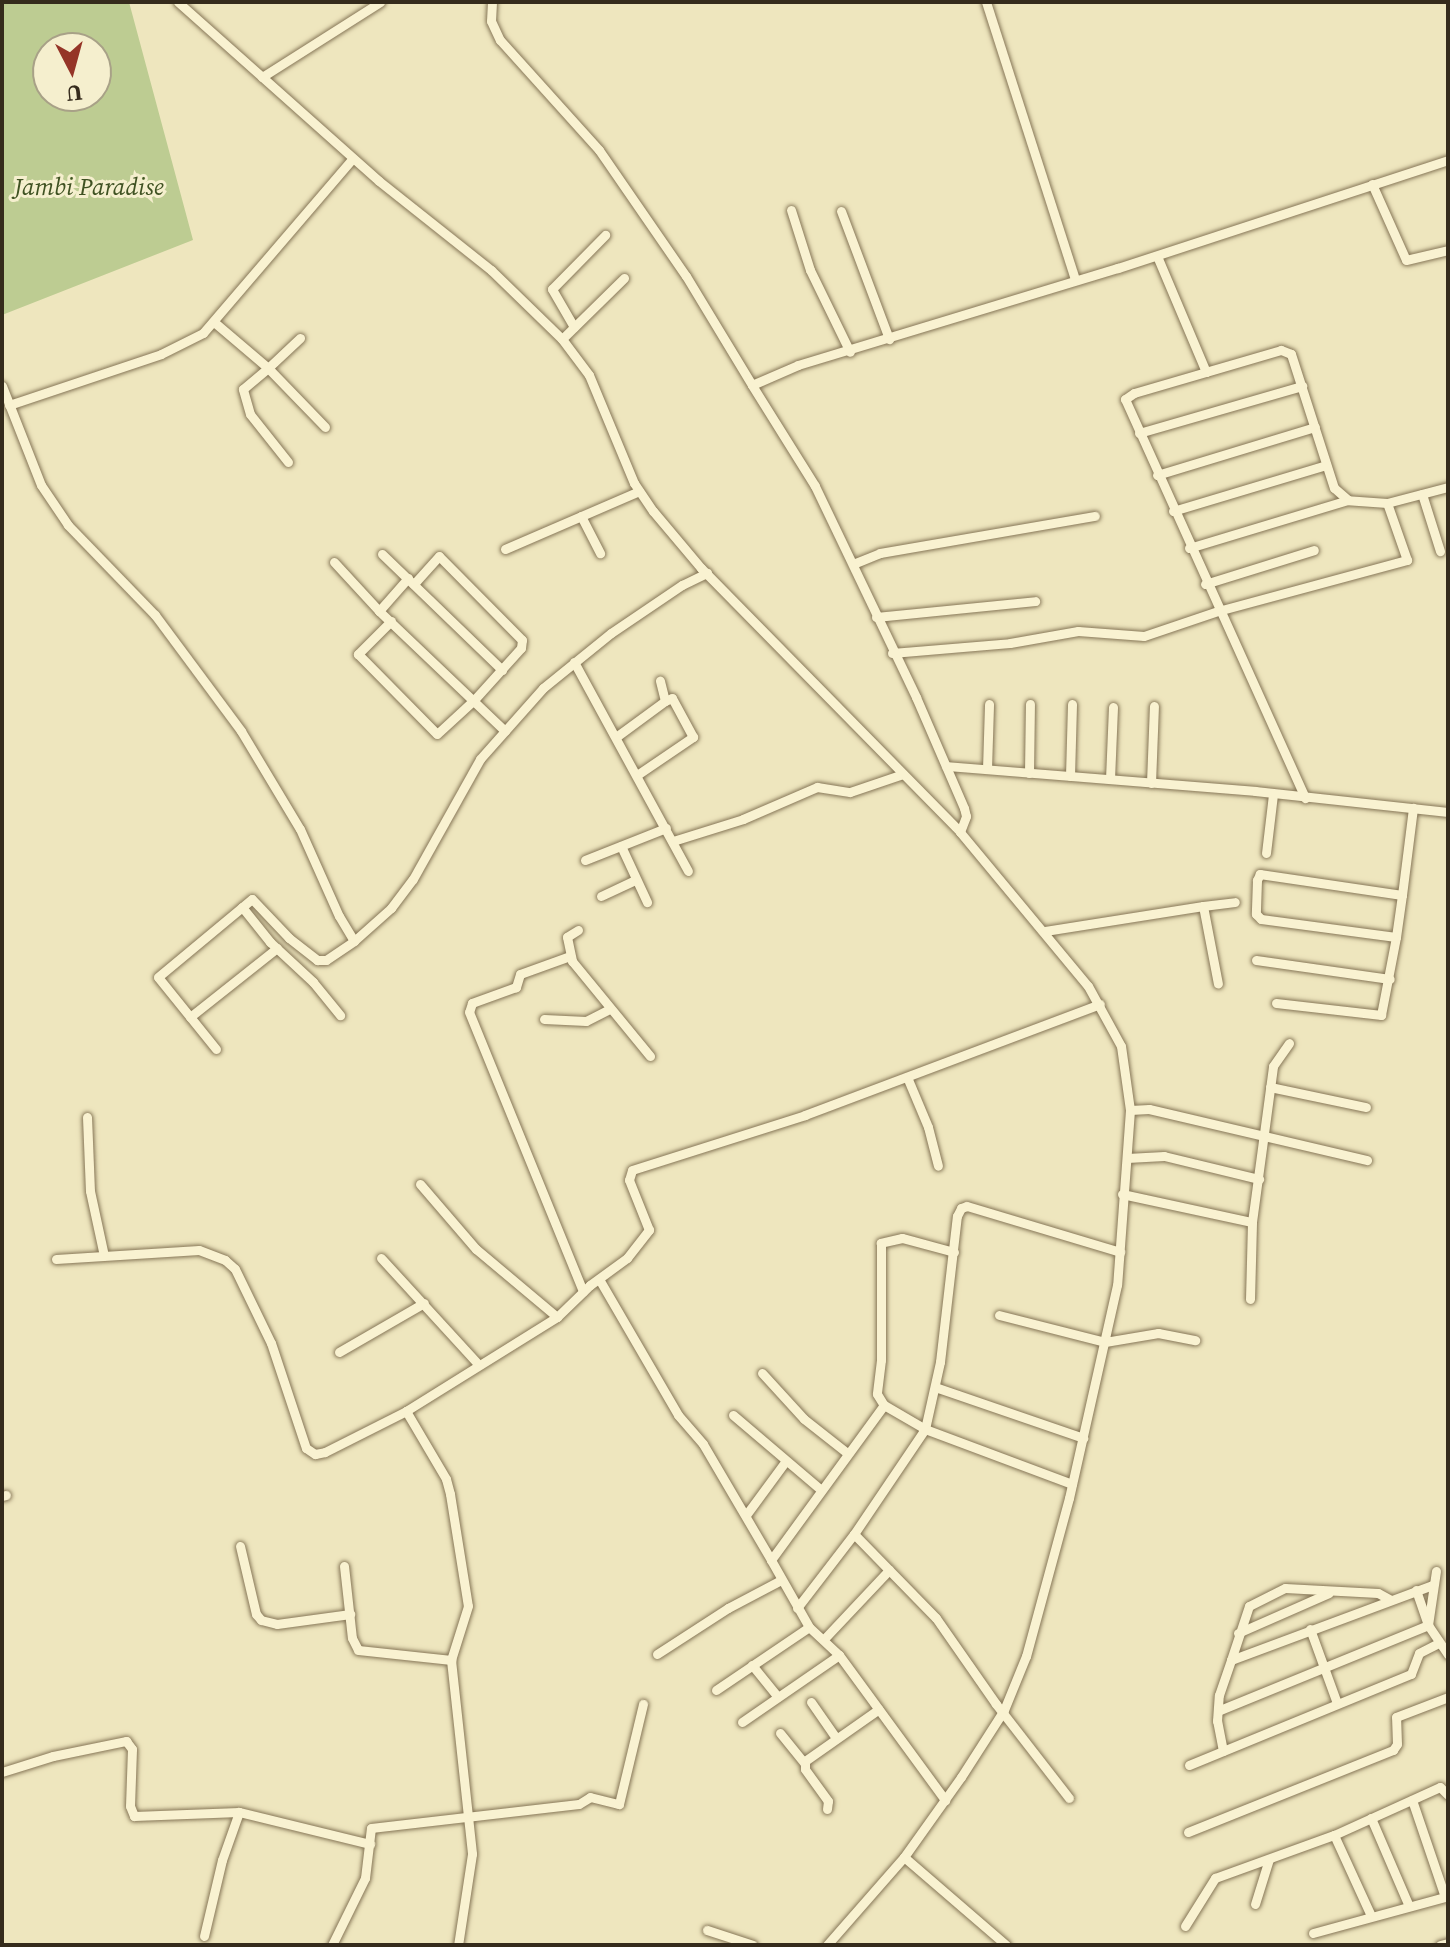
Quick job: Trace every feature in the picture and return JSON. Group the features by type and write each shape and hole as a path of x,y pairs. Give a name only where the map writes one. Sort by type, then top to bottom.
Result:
{"street":[{"path":"178,2 353,158 491,270 562,339 589,375 639,491 701,568 960,832 1045,931 1100,1004 1121,1046 1130,1110 1120,1252 1105,1342 1083,1438 1026,1656 1004,1710 945,1800 904,1857 827,1945"},
{"path":"262,77 380,2"},
{"path":"492,2 491,21 500,40 574,120 620,179 686,276 815,486 946,766 966,816 960,832"},
{"path":"986,2 1075,279"},
{"path":"9,405 161,354 195,338 214,322 353,158"},
{"path":"752,385 798,365 850,352 1075,279 1157,256 1448,160"},
{"path":"1372,184 1406,260 1448,250"},
{"path":"791,210 810,270 850,352"},
{"path":"841,211 889,339"},
{"path":"574,327 552,289 605,235"},
{"path":"1157,256 1206,372"},
{"path":"562,339 624,278"},
{"path":"214,322 268,368 325,427"},
{"path":"288,462 250,414 243,389 300,338"},
{"path":"1305,798 1205,584 1125,399 1128,395 1281,350 1291,354 1334,488 1348,500"},
{"path":"2,386 41,485 68,525 155,615 241,731 300,829 339,916 354,941"},
{"path":"1139,433 1302,386"},
{"path":"1157,475 1315,427"},
{"path":"1173,511 1326,465"},
{"path":"1189,548 1348,500 1387,503 1448,487"},
{"path":"505,549 639,491"},
{"path":"1422,494 1440,551"},
{"path":"892,653 1010,643 1078,631 1144,636 1218,611 1407,560 1387,503"},
{"path":"581,516 600,553"},
{"path":"853,564 880,553 1095,516"},
{"path":"1205,584 1314,550"},
{"path":"382,554 502,670"},
{"path":"379,611 439,556 522,640 521,648 474,700 437,734 358,654 391,621"},
{"path":"334,562 379,611 505,731"},
{"path":"216,1049 158,977 252,899 289,938 321,961 354,941 391,908 413,879 480,759 543,688 701,568"},
{"path":"876,617 1035,601"},
{"path":"574,662 688,871"},
{"path":"660,681 665,701"},
{"path":"616,737 672,698 693,737 637,775"},
{"path":"987,769 989,704"},
{"path":"1029,773 1030,704"},
{"path":"1070,776 1072,704"},
{"path":"1151,783 1154,706"},
{"path":"1110,779 1113,707"},
{"path":"946,766 1448,812"},
{"path":"673,841 743,819 817,787 839,793 850,792 903,774"},
{"path":"1266,853 1273,794"},
{"path":"1276,1003 1376,1017 1385,1010 1413,808"},
{"path":"585,860 666,828"},
{"path":"621,846 647,902"},
{"path":"1396,937 1258,918 1257,880 1260,874 1402,895"},
{"path":"601,896 636,880"},
{"path":"1045,931 1235,902"},
{"path":"1203,906 1218,984"},
{"path":"242,907 340,1015"},
{"path":"578,930 567,937 570,956 650,1056"},
{"path":"190,1017 277,948"},
{"path":"570,956 533,966 520,974 516,987 472,1003 469,1012 583,1292"},
{"path":"1256,960 1390,979"},
{"path":"56,1259 199,1250 214,1253 235,1269 271,1343 302,1437 312,1453 325,1452 406,1411 557,1317 627,1258 648,1236 649,1226 629,1180 632,1170 805,1115 1100,1004"},
{"path":"544,1019 586,1021 610,1009"},
{"path":"1250,1299 1252,1222 1270,1087 1276,1058 1289,1043"},
{"path":"907,1077 928,1127 938,1166"},
{"path":"1270,1087 1366,1107"},
{"path":"1130,1110 1149,1109 1367,1160"},
{"path":"87,1117 90,1191 104,1256"},
{"path":"1127,1158 1164,1156 1259,1179"},
{"path":"420,1184 476,1249 557,1317"},
{"path":"1122,1194 1252,1222"},
{"path":"797,1608 854,1534 925,1429 935,1387 957,1216 967,1206 1120,1252"},
{"path":"954,1252 902,1238 881,1243 881,1360 877,1390 884,1405 925,1429 1072,1484"},
{"path":"381,1258 478,1364"},
{"path":"599,1279 678,1415 703,1444 746,1515 809,1627 839,1655 945,1800"},
{"path":"339,1352 424,1303"},
{"path":"999,1315 1105,1342 1158,1333 1195,1340"},
{"path":"762,1373 804,1419 847,1453"},
{"path":"935,1387 1083,1438"},
{"path":"771,1560 884,1405"},
{"path":"406,1411 446,1479 468,1604 468,1617 451,1660 471,1874 458,1945"},
{"path":"733,1415 821,1490"},
{"path":"746,1515 785,1462"},
{"path":"854,1534 936,1618 1069,1798"},
{"path":"240,1546 256,1614 261,1620 277,1624 350,1614"},
{"path":"344,1566 352,1638 366,1654 451,1660"},
{"path":"824,1639 889,1570"},
{"path":"1428,1625 1436,1571"},
{"path":"657,1654 728,1608 781,1580"},
{"path":"1231,1660 1433,1585"},
{"path":"1223,1751 1217,1721 1219,1695 1249,1606 1285,1588 1315,1587 1329,1593 1378,1593 1389,1599"},
{"path":"1416,1590 1428,1625 1448,1655"},
{"path":"1238,1633 1329,1593"},
{"path":"1220,1710 1428,1625"},
{"path":"716,1690 809,1627"},
{"path":"1310,1629 1337,1703"},
{"path":"1189,1765 1411,1674 1419,1653 1439,1643"},
{"path":"742,1722 839,1655"},
{"path":"752,1665 778,1697"},
{"path":"1188,1832 1393,1750 1397,1744 1396,1717 1448,1697"},
{"path":"811,1702 836,1738"},
{"path":"332,1945 365,1878 371,1828 579,1804 590,1797 619,1804 643,1704"},
{"path":"804,1763 879,1709"},
{"path":"780,1733 828,1801 827,1809"},
{"path":"2,1772 53,1756 126,1741 132,1749 130,1806 134,1816 193,1811 239,1812 370,1844"},
{"path":"1185,1926 1215,1878 1334,1835 1440,1787 1448,1795"},
{"path":"1313,1933 1408,1904 1447,1896 1412,1800"},
{"path":"204,1936 222,1860 239,1812"},
{"path":"1371,1818 1408,1904"},
{"path":"1334,1835 1371,1916"},
{"path":"904,1857 1006,1945"},
{"path":"1255,1904 1269,1859"},
{"path":"707,1930 753,1945"},
{"path":"1440,1945 1448,1943"}],"green space":[{"name":"Jambi Paradise","path":"2,2 129,2 193,240 2,315"}]}
